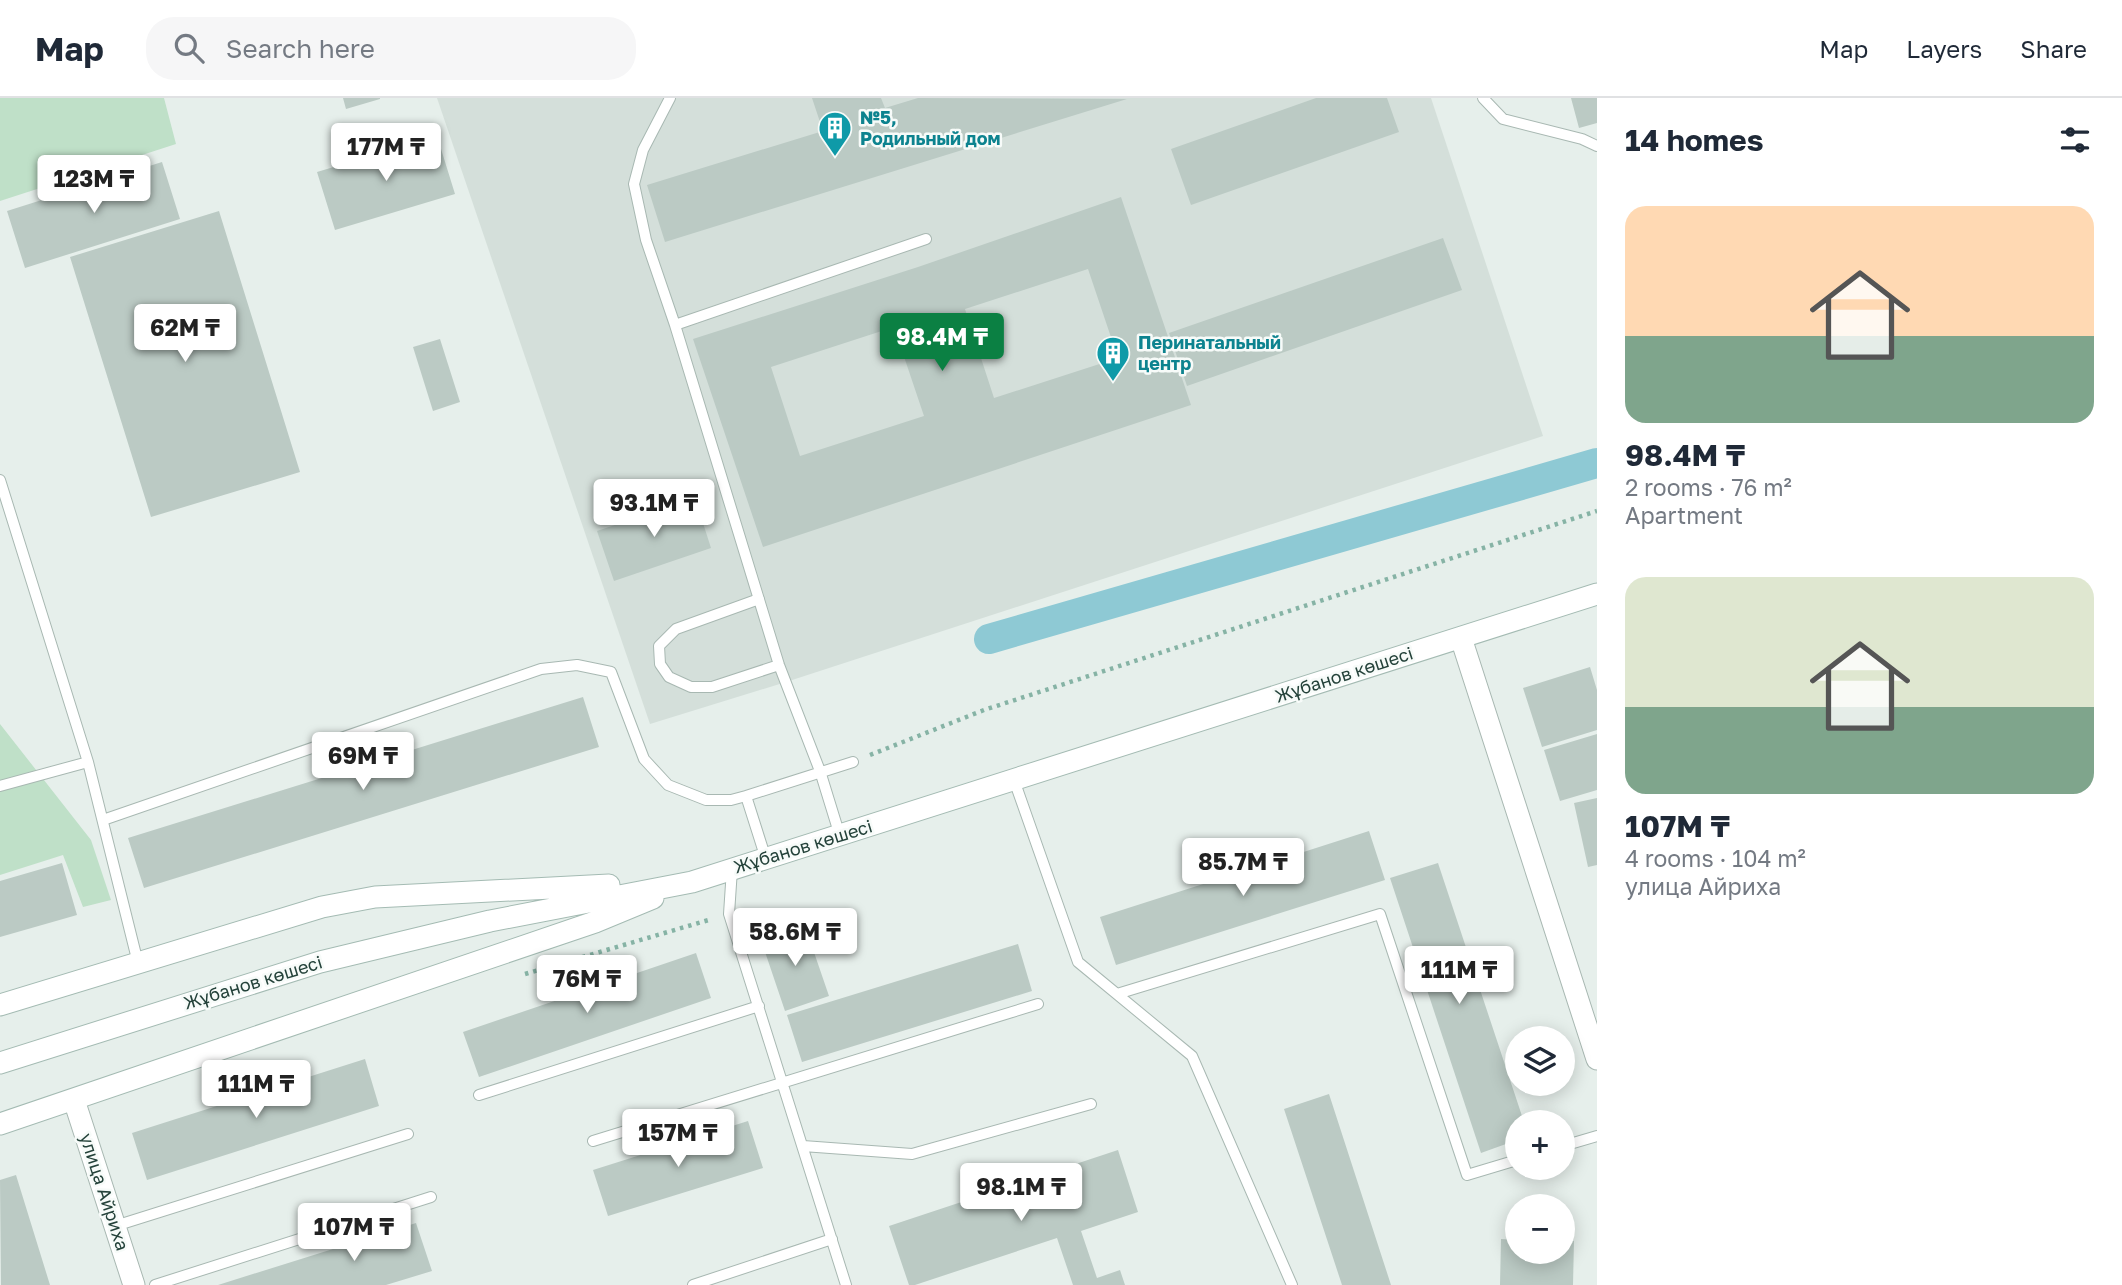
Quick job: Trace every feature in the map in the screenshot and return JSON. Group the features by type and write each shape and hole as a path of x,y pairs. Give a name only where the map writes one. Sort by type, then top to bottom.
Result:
{"main road":[{"name":"Жұбанов көшесі","path":"0,1063 320,962 490,921 692,881 1597,594"},
{"path":"1461,638 1597,1059"},
{"path":"0,1005 322,906 375,897 692,881"},
{"path":"0,1124 595,922 692,881"},
{"name":"улица Айриха","path":"74,1100 134,1285"}],"lane":[{"path":"670,98 643,150 634,184 646,240 675,325 779,665 820,771 840,836"},
{"path":"1483,98 1503,119 1582,139 1597,146"},
{"path":"675,325 926,239"},
{"path":"0,480 89,762 138,963"},
{"path":"759,599 676,629 659,646 660,664 669,677 691,687 712,687 779,665"},
{"path":"103,820 541,669 577,665 611,672 644,759 668,785 706,800 731,800 853,762"},
{"path":"0,786 89,762"},
{"path":"1014,780 1078,962 1192,1056 1292,1285"},
{"path":"746,796 766,859"},
{"path":"732,869 729,914 846,1285"},
{"path":"1117,994 1380,914 1467,1175 1505,1164"},
{"path":"593,1140 1038,1004"},
{"path":"479,1095 759,1006"},
{"path":"803,1146 912,1154 1091,1104"},
{"path":"115,1226 408,1135"},
{"path":"1575,1142 1597,1136"},
{"path":"155,1285 431,1197"},
{"path":"693,1285 832,1239"}],"path":[{"path":"853,762 984,710 1597,511"}],"shaded area":[{"path":"437,98 1431,98 1543,436 650,724"}],"green space":[{"path":"0,98 164,98 176,144 0,201"},
{"path":"0,724 91,840 111,900 83,907 63,855 0,875"}],"building":[{"path":"343,98 380,98 380,99 346,109"},
{"name":"№5, Родильный дом","path":"812,98 881,98 885,108 918,98 1127,99 665,242 647,185 823,131"},
{"path":"1316,98 1387,98 1399,132 1191,205 1171,149"},
{"path":"1571,98 1597,98 1597,123 1579,128"},
{"path":"437,136 455,194 335,230 317,172"},
{"path":"162,162 180,219 25,268 7,211"},
{"name":"Перинатальный центр","path":"1121,197 1191,405 763,547 693,339 918,267","holes":["1088,269 1118,358 994,398 965,309","894,327 924,416 800,456 771,367"]},
{"path":"219,211 300,472 151,517 70,257"},
{"path":"1443,238 1462,290 1187,386 1169,333"},
{"path":"440,339 460,402 433,411 413,347"},
{"path":"695,498 711,548 614,581 597,531"},
{"path":"1590,667 1597,690 1597,730 1542,747 1523,688"},
{"path":"583,697 599,747 144,888 128,838"},
{"path":"1597,734 1597,790 1560,801 1544,750"},
{"path":"1597,798 1597,865 1588,867 1574,803"},
{"path":"1369,831 1385,880 1116,965 1100,917"},
{"path":"62,863 77,915 0,937 0,881"},
{"path":"1438,863 1505,1065 1505,1096 1515,1096 1520,1110 1505,1110 1505,1144 1481,1153 1390,878"},
{"path":"805,926 829,996 785,1011 761,940"},
{"path":"1018,944 1032,991 802,1062 787,1015"},
{"path":"696,953 711,998 479,1077 463,1032"},
{"path":"365,1059 379,1106 147,1180 132,1133"},
{"path":"1329,1094 1391,1285 1342,1285 1284,1109"},
{"path":"748,1121 763,1168 608,1216 593,1170"},
{"path":"1118,1150 1138,1212 1081,1231 1097,1278 1120,1270 1125,1285 1073,1285 1057,1238 909,1285 889,1226"},
{"path":"16,1175 50,1285 1,1285 0,1180"},
{"path":"416,1223 432,1271 386,1285 218,1285"},
{"path":"1501,1239 1505,1239 1505,1264 1573,1264 1573,1285 1500,1285"}],"waterway":[{"path":"989,639 1597,463"}],"place":[{"name":"№5, Родильный дом","path":"835,158"},
{"name":"Перинатальный центр","path":"1113,383"}]}
